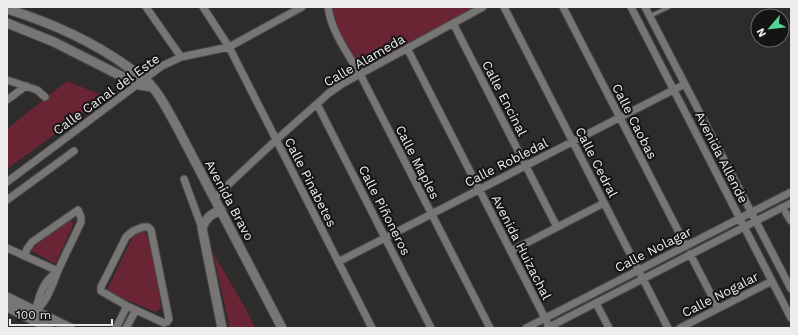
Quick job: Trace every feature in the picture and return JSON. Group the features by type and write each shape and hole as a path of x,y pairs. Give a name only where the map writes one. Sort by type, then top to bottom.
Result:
{"main road":[{"name":"Avenida Bravo","path":"7,9 60,29 115,58 142,82"},
{"name":"Avenida Bravo","path":"7,23 54,42 151,87 177,127 282,328"},
{"path":"54,42 60,29"},
{"path":"221,210 210,216 205,221 202,228 222,328"},
{"path":"7,298 34,315 49,328"},
{"path":"7,307 70,328"}],"street":[{"path":"146,7 181,57"},
{"name":"Calle Pinabetes","path":"204,7 229,47 372,328"},
{"name":"Calle Canal del Este","path":"7,182 162,66 181,57 229,47 302,7"},
{"name":"Calle Maples","path":"328,7 329,16 490,328"},
{"name":"Calle Alameda","path":"214,198 329,93 360,74 483,7"},
{"name":"Calle Cedral","path":"504,7 668,328"},
{"name":"Calle Caobas","path":"563,7 686,246"},
{"name":"Avenida Allende","path":"631,7 791,318"},
{"name":"Avenida Allende","path":"645,7 791,289"},
{"name":"Calle Encinal","path":"453,23 557,227"},
{"name":"Avenida Huizachal","path":"407,48 549,327"},
{"path":"7,80 37,90 45,97"},
{"name":"Calle Robledal","path":"338,262 685,84"},
{"path":"7,100 26,86"},
{"name":"Calle Piñoneros","path":"317,104 431,328"},
{"path":"7,200 74,151"},
{"path":"184,180 202,228"},
{"name":"Calle Nolagar","path":"526,328 791,192"},
{"path":"511,250 604,203"},
{"name":"Calle Nolagar","path":"549,327 791,203"},
{"path":"24,256 32,242 78,210 81,216 81,222 47,298 34,315"},
{"path":"786,213 791,221"},
{"path":"148,227 151,230 169,319 164,323 127,306 104,293 101,288 126,237 133,230 148,227"},
{"path":"7,248 58,271"},
{"path":"690,254 718,308"},
{"name":"Calle Nogalar","path":"680,328 772,281"},
{"path":"596,303 609,328"},
{"path":"116,328 127,306"},
{"path":"126,328 136,310"}],"lane":[{"path":"650,16 663,8 669,7"}],"shaded area":[{"path":"330,7 482,7 360,73 330,17"},
{"path":"67,81 106,97 7,169 7,129"},
{"path":"69,219 73,222 72,228 55,264 30,250"},
{"path":"143,230 150,243 157,279 161,308 156,312 106,292 134,234"},
{"path":"213,253 246,309 255,328 230,328"}]}
